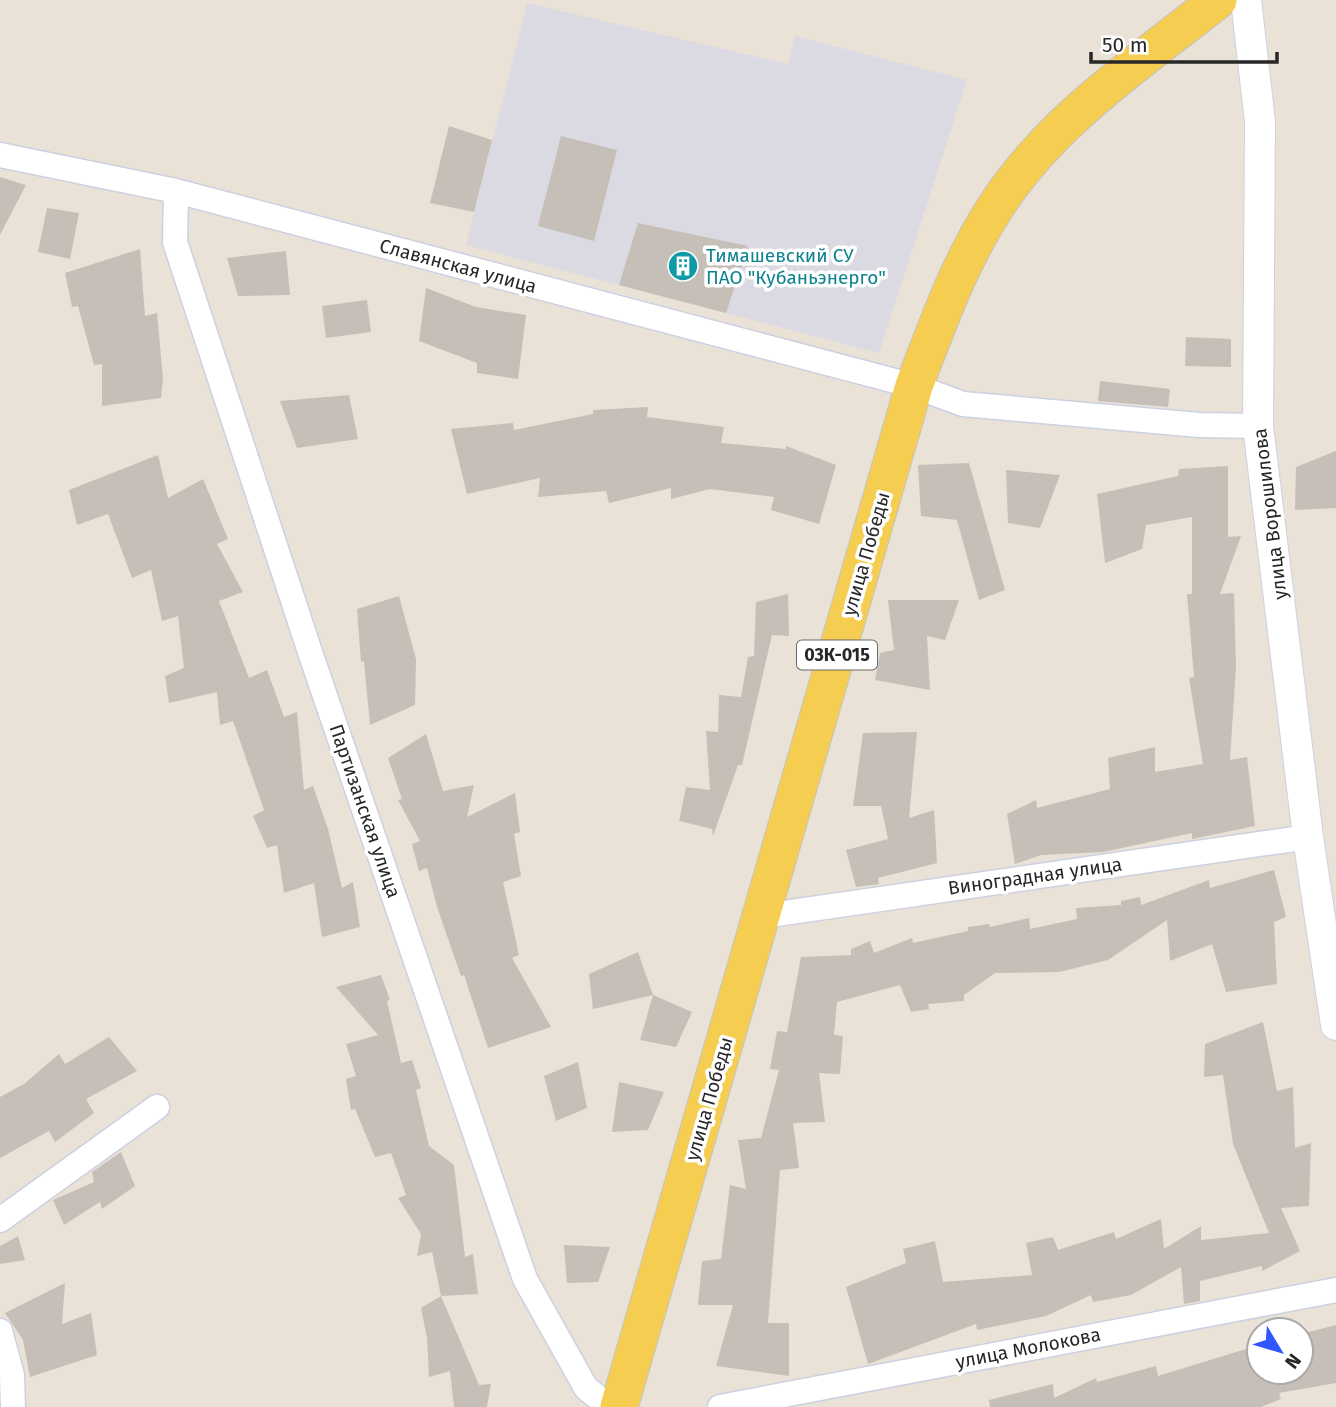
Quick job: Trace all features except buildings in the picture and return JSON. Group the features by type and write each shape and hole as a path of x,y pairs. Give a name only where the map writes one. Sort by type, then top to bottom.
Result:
{"main road":[{"name":"улица Победы","path":"619,1407 914,386 954,282 993,211 1021,171 1061,128 1110,84 1218,0"}],"street":[{"name":"улица Ворошилова","path":"1246,0 1260,122 1258,426 1308,837 1336,1025"},
{"name":"Славянская улица","path":"0,155 176,191 914,386 963,404 1199,425 1258,426"},
{"name":"Партизанская улица","path":"176,191 175,242 307,642 525,1279 586,1388 610,1407"},
{"name":"Виноградная улица","path":"763,916 1308,837"},
{"path":"0,1220 157,1107"},
{"name":"улица Молокова","path":"720,1407 1336,1290"},
{"path":"0,1331 12,1375 13,1407"}],"shaded area":[{"path":"527,3 788,64 795,36 967,80 879,353 466,245"}],"place":[{"name":"Тимашевский СУ ПАО \"Кубаньэнерго\"","path":"683,266"}]}
